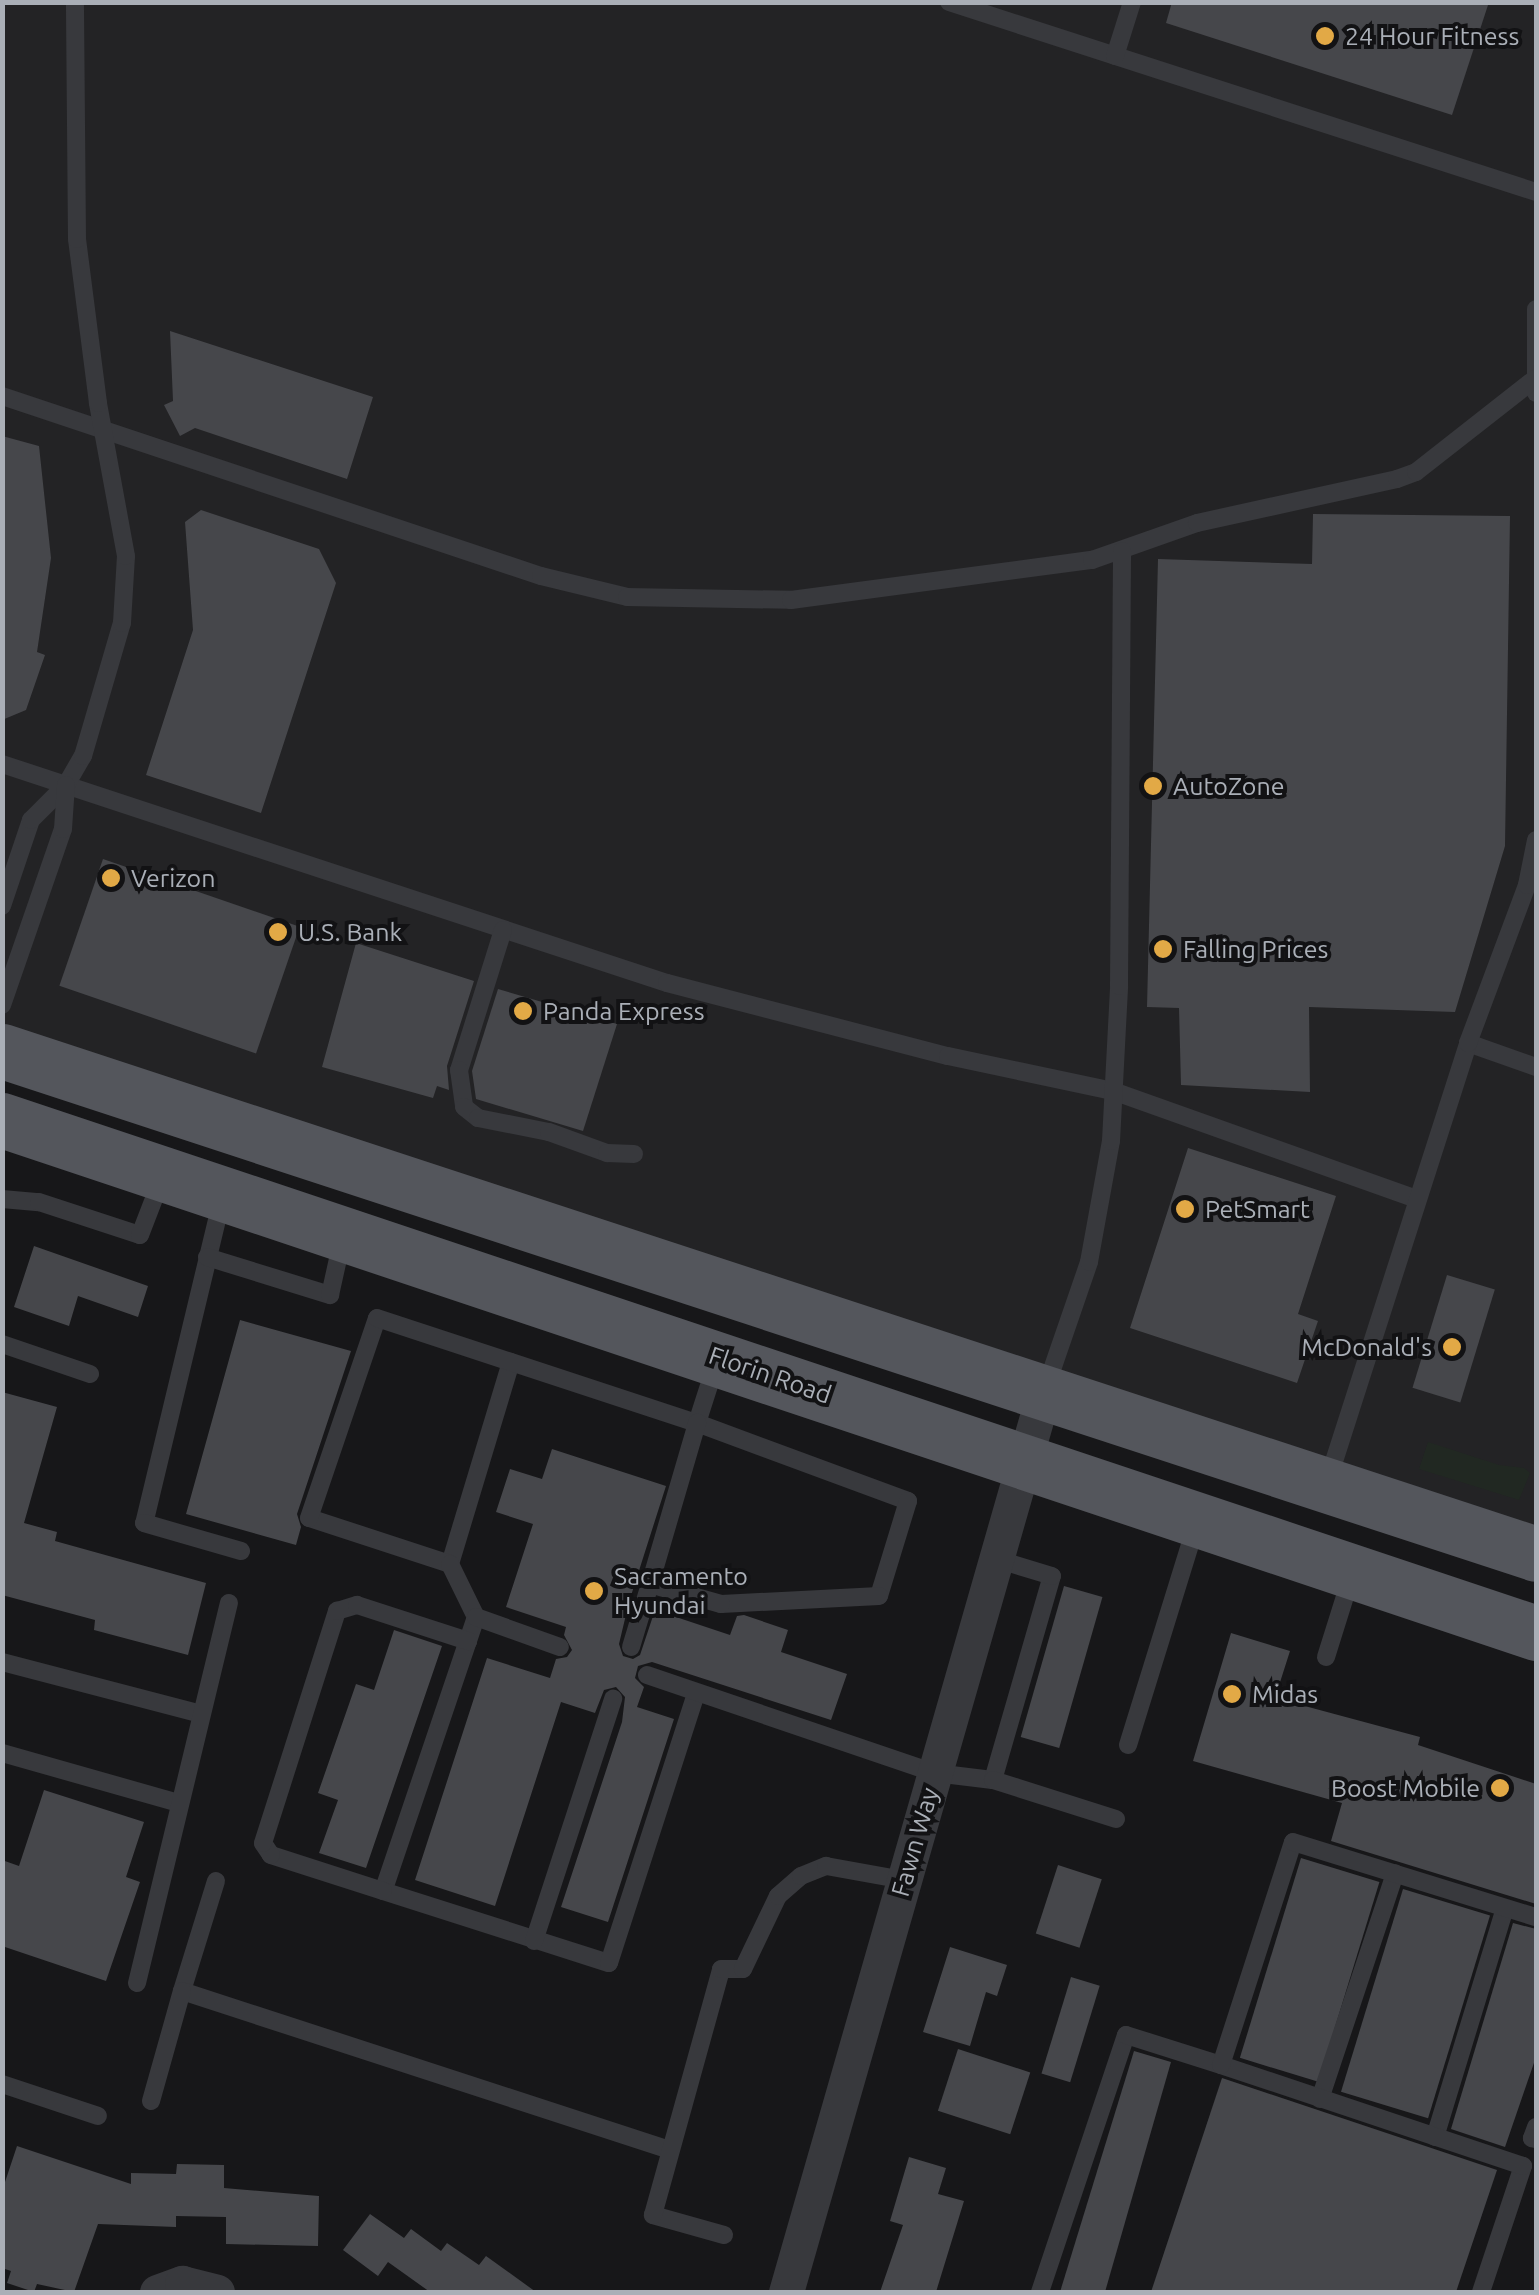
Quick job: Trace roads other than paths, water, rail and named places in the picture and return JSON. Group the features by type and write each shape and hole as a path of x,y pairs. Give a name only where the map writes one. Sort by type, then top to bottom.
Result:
{"main road":[{"path":"2,1051 1536,1554"},
{"name":"Florin Road","path":"2,1120 718,1356 1536,1633"}],"street":[{"name":"Fawn Way","path":"786,2292 1044,1392"},
{"path":"157,2292 182,2283 216,2292"}],"lane":[{"path":"2,906 31,820 66,785 83,756 122,623 126,556 103,432 77,239 75,2"},
{"path":"949,2 1536,192"},
{"path":"1115,56 1132,2"},
{"path":"2,396 541,576 627,597 791,600 994,576 1122,551 1197,524 1416,472 1536,384 1536,309"},
{"path":"1044,1392 1089,1262 1111,1141 1119,986 1122,551"},
{"path":"2,764 667,984 948,1056 1113,1091 1417,1199"},
{"path":"2,1005 64,829 66,785"},
{"path":"1326,1485 1468,1043 1534,861 1536,840"},
{"path":"504,930 458,1070 464,1107 478,1118 549,1132 607,1153 634,1154"},
{"path":"1468,1043 1536,1067"},
{"path":"2,1198 39,1202 140,1235 164,1173"},
{"path":"224,1193 144,1523 242,1552"},
{"path":"207,1258 330,1295 344,1233"},
{"path":"450,1564 309,1518 377,1318 697,1423 908,1501 879,1596 722,1604 650,1584"},
{"path":"2,1344 90,1374"},
{"path":"631,1646 718,1356"},
{"path":"383,1891 476,1617 450,1564 511,1362"},
{"path":"1128,1745 1198,1520"},
{"path":"993,1780 1052,1576 996,1560"},
{"path":"1326,1657 1353,1572"},
{"path":"137,1983 229,1604"},
{"path":"468,1641 357,1605 337,1611 263,1843 271,1855 608,1963 696,1693"},
{"path":"476,1617 560,1646"},
{"path":"2,1662 201,1714"},
{"path":"647,1676 935,1773 972,1774 1116,1818"},
{"path":"534,1941 613,1699"},
{"path":"2,1752 179,1803"},
{"path":"1220,2066 1294,1842 1536,1917"},
{"path":"724,2235 653,2215 721,1968 742,1969 778,1896 801,1876 826,1866 904,1880"},
{"path":"1320,2099 1395,1874"},
{"path":"151,2101 216,1881"},
{"path":"1436,2138 1505,1908"},
{"path":"182,1991 670,2150"},
{"path":"1040,2292 1126,2035 1523,2166 1481,2292"},
{"path":"2,2084 98,2116"},
{"path":"1536,2127 1532,2138 1536,2139"}],"place":[{"name":"24 Hour Fitness","path":"1325,36"},
{"name":"AutoZone","path":"1153,786"},
{"name":"Verizon","path":"111,878"},
{"name":"U.S. Bank","path":"278,932"},
{"name":"Falling Prices","path":"1163,949"},
{"name":"Panda Express","path":"523,1011"},
{"name":"PetSmart","path":"1185,1209"},
{"name":"McDonald's","path":"1452,1347"},
{"name":"Sacramento Hyundai","path":"594,1591"},
{"name":"Midas","path":"1232,1694"},
{"name":"Boost Mobile","path":"1500,1788"}]}
